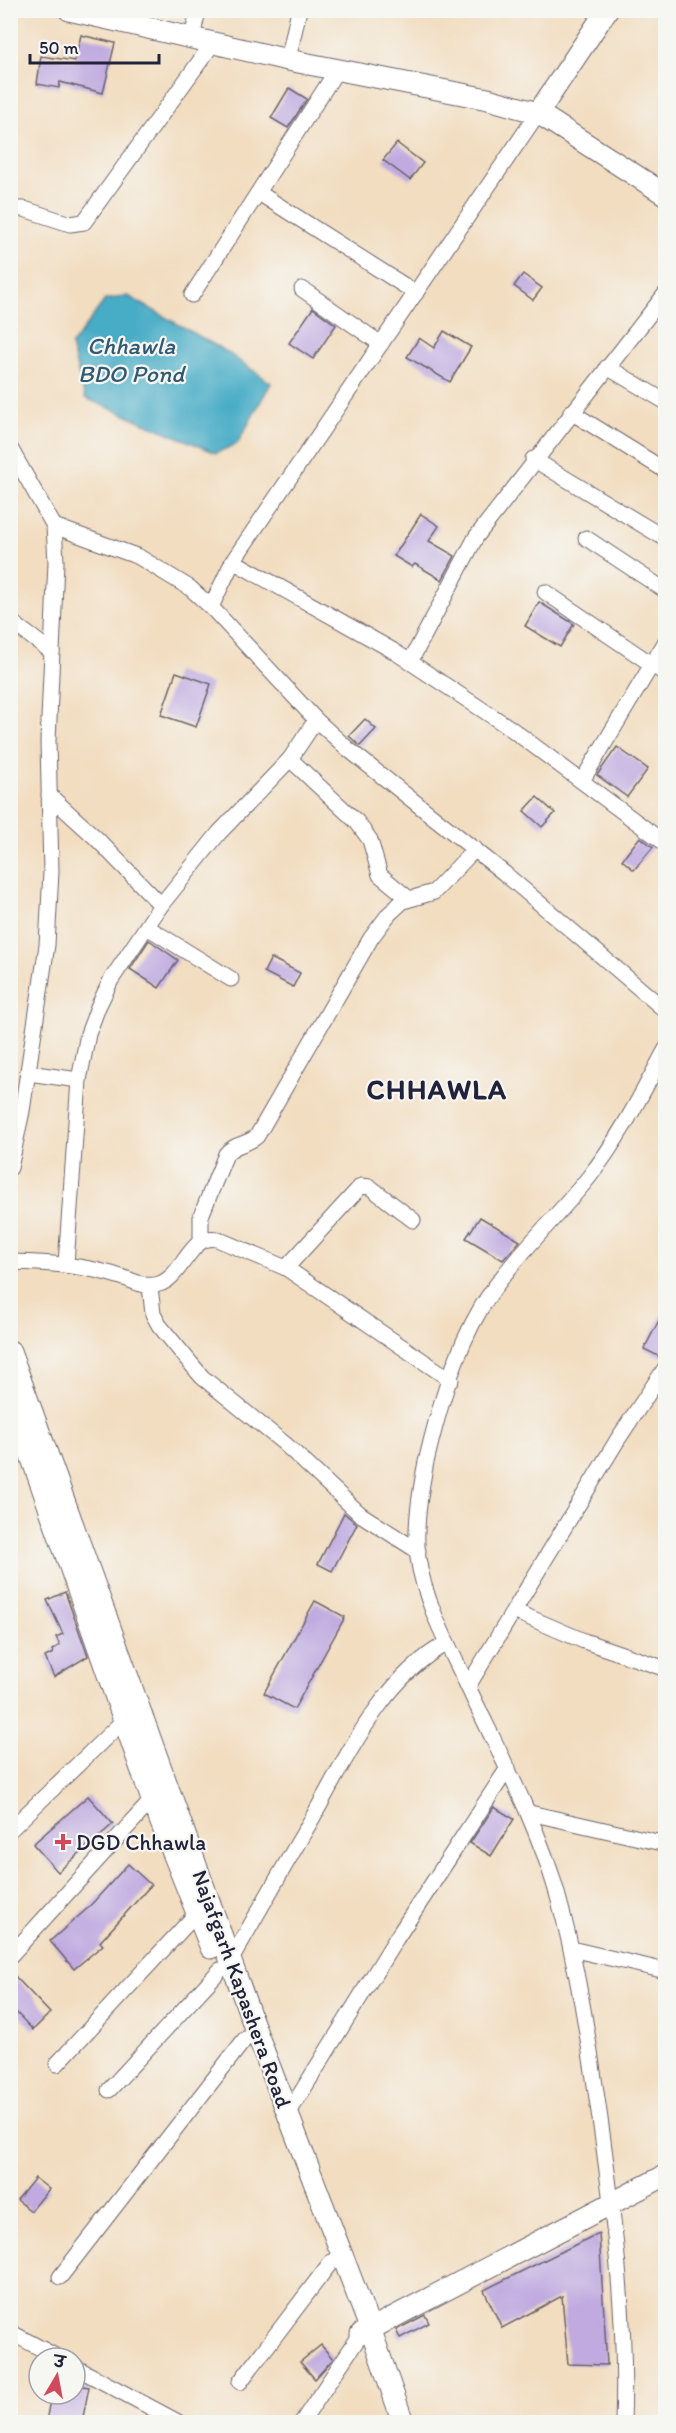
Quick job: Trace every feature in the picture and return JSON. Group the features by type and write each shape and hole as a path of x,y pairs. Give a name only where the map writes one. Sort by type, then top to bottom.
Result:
{"main road":[{"path":"69,10 288,60 478,97 538,113 666,195"},
{"path":"538,113 607,10"},
{"name":"Najafgarh Kapashera Road","path":"10,1351 225,1965 288,2114 365,2331 403,2422"},
{"path":"10,1396 152,1800 197,1912 225,1965 245,2039 330,2262 365,2331 391,2422"},
{"path":"365,2331 613,2201 662,2179"}],"street":[{"path":"10,214 17,209 24,209 70,224 84,222 202,41 198,10"},
{"path":"288,60 299,10"},
{"path":"192,295 337,70"},
{"path":"211,607 233,561 538,113"},
{"path":"259,193 416,293"},
{"path":"302,289 381,344"},
{"path":"410,662 472,543 533,459 666,293"},
{"path":"607,367 666,402"},
{"path":"571,412 666,471"},
{"path":"10,448 54,526 56,562 49,795 51,872 47,945 28,1073 10,1168"},
{"path":"533,459 666,539"},
{"path":"54,526 139,557 190,588 211,607 316,720 369,766 475,849 663,1004"},
{"path":"586,538 666,591"},
{"path":"233,561 410,662 510,728 666,844"},
{"path":"545,592 666,674"},
{"path":"10,621 52,652"},
{"path":"582,781 666,641"},
{"path":"66,1264 79,1080 88,1034 98,1006 111,980 161,905 219,833 290,759 316,720"},
{"path":"290,759 363,829 370,840 380,875 408,898"},
{"path":"49,795 96,838 161,905"},
{"path":"201,1240 201,1216 226,1154 230,1148 253,1140 257,1136 354,964 389,914 408,898 434,892 475,849"},
{"path":"147,927 231,979"},
{"path":"623,2422 623,2377 613,2201 591,2051 571,1948 556,1890 530,1813 447,1643 424,1584 418,1551 420,1503 426,1464 450,1380 465,1340 496,1284 604,1156 666,1050"},
{"path":"28,1073 79,1080"},
{"path":"286,1268 361,1186 370,1187 413,1220"},
{"path":"10,1262 66,1264 100,1270 150,1286 172,1278 201,1240 208,1237 217,1239 286,1268 450,1380"},
{"path":"150,1286 153,1314 159,1325 202,1377 285,1444 360,1514 418,1551"},
{"path":"468,1686 618,1439 659,1390 666,1367"},
{"path":"514,1611 584,1641 666,1669"},
{"path":"109,2090 225,1965 351,1750 374,1715 412,1666 447,1643"},
{"path":"10,1830 124,1720"},
{"path":"288,2114 396,1939 508,1768"},
{"path":"10,1956 152,1800"},
{"path":"530,1813 666,1844"},
{"path":"57,2064 197,1912"},
{"path":"571,1948 666,1971"},
{"path":"60,2277 245,2039"},
{"path":"240,2382 330,2262"},
{"path":"302,2422 365,2331"},
{"path":"10,2332 36,2346"},
{"path":"87,2373 178,2422"}],"water":[{"name":"Chhawla BDO Pond","path":"128,296 225,351 271,383 237,444 216,453 85,398 71,346 105,300"}],"building":[{"path":"81,35 115,43 103,93 60,82 59,88 37,84 41,56 75,61"},
{"path":"289,88 307,99 288,128 271,118"},
{"path":"397,143 423,163 410,180 383,160"},
{"path":"523,274 542,288 533,300 514,286"},
{"path":"313,308 336,325 313,359 289,343"},
{"path":"444,331 471,347 450,382 407,357 419,338 434,348"},
{"path":"421,514 439,526 429,541 455,556 442,580 415,564 412,567 394,556"},
{"path":"539,602 574,624 560,647 525,626"},
{"path":"176,672 211,684 196,727 161,715"},
{"path":"365,719 376,729 360,746 349,736"},
{"path":"617,747 648,769 627,797 597,775"},
{"path":"537,797 555,813 542,827 524,811"},
{"path":"640,837 653,847 634,870 622,860"},
{"path":"149,940 178,960 159,988 130,969"},
{"path":"271,958 300,973 293,987 264,972"},
{"path":"480,1217 520,1241 503,1260 466,1238"},
{"path":"666,1307 666,1357 662,1358 644,1349"},
{"path":"344,1513 357,1524 332,1571 318,1564"},
{"path":"65,1592 88,1656 54,1677 45,1657 53,1653 52,1650 60,1645 56,1637 63,1634 47,1600"},
{"path":"315,1601 345,1617 294,1709 264,1693"},
{"path":"88,1796 113,1824 58,1872 33,1844"},
{"path":"494,1807 514,1819 491,1856 470,1843"},
{"path":"128,1864 151,1885 100,1942 103,1945 74,1969 50,1941 88,1908"},
{"path":"10,1971 50,2013 33,2030 10,2006"},
{"path":"35,2178 49,2189 31,2211 17,2200"},
{"path":"599,2233 607,2365 568,2364 562,2296 502,2328 484,2290"},
{"path":"425,2315 429,2323 400,2338 396,2330"},
{"path":"321,2345 333,2359 315,2379 300,2362"},
{"path":"49,2406 85,2406 82,2422 46,2422"}],"place":[{"name":"DGD Chhawla","path":"63,1842"}],"district":[{"name":"CHHAWLA","path":"437,1089"}]}
